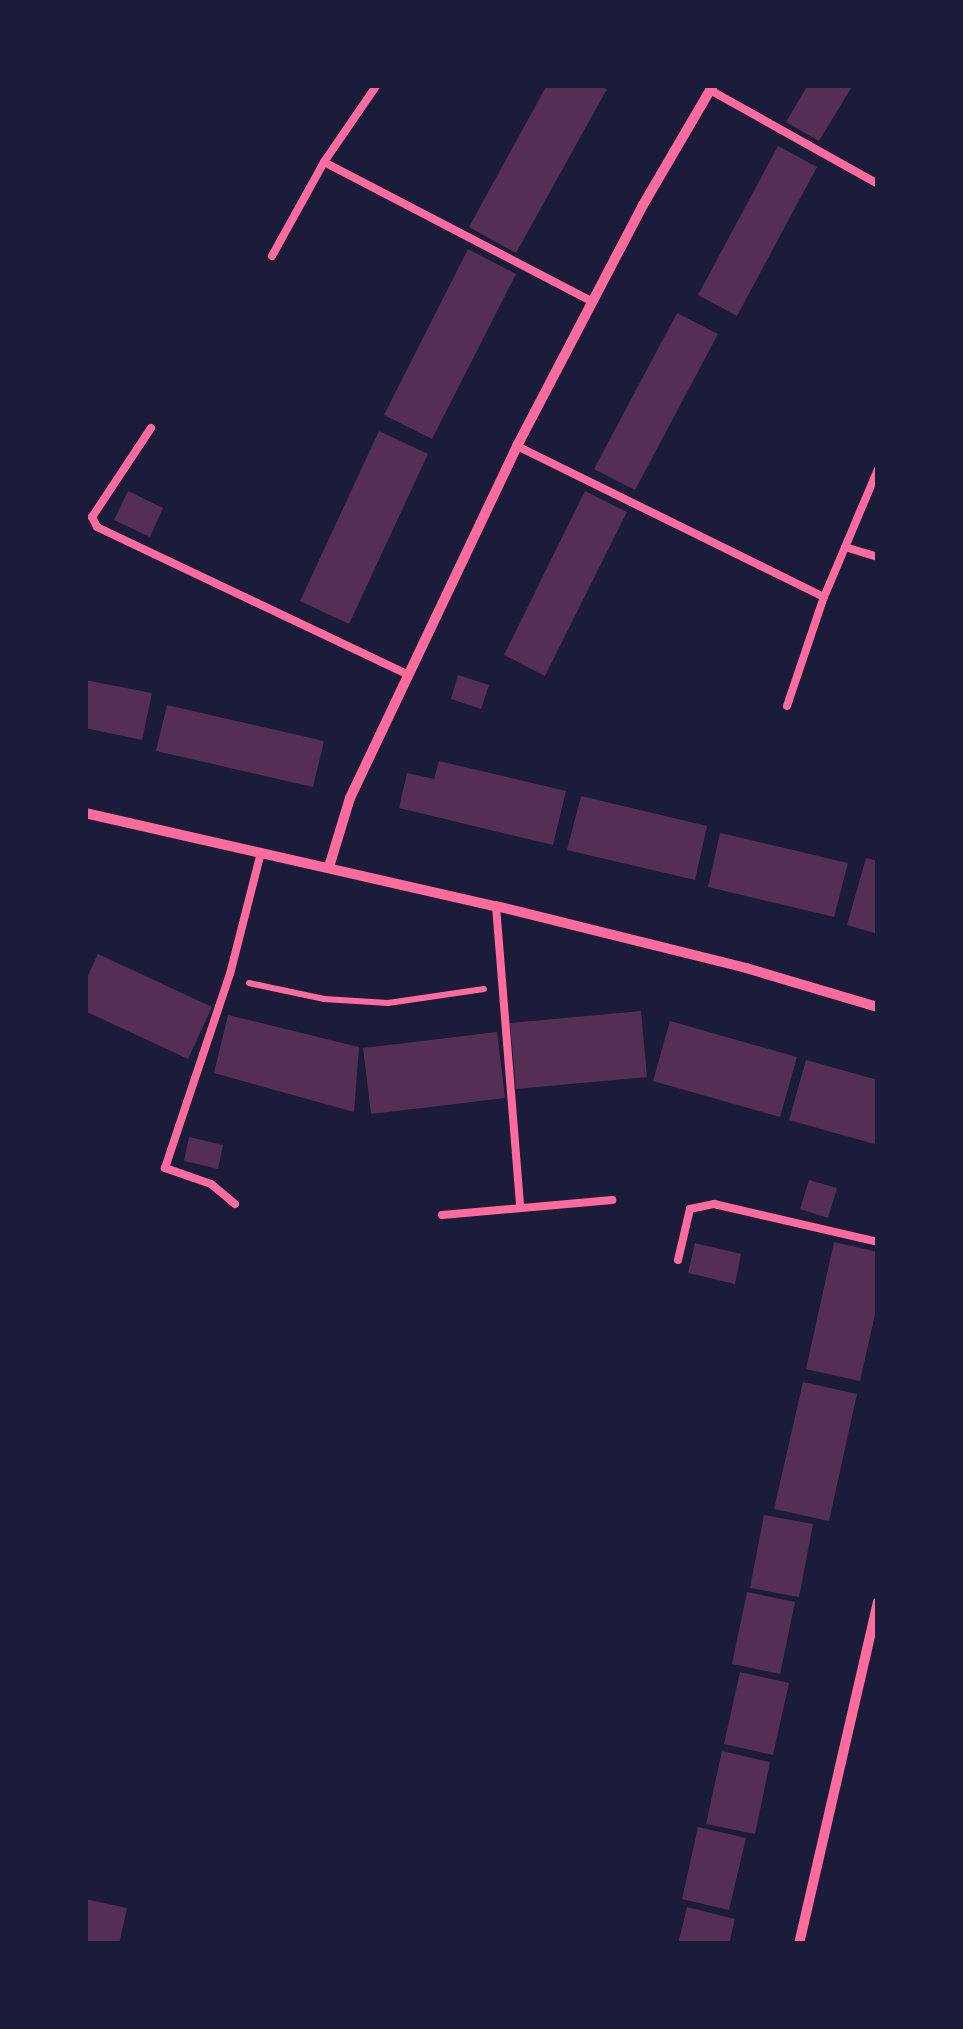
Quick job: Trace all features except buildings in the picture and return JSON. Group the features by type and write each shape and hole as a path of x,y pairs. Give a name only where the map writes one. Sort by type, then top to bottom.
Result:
{"street":[{"path":"329,868 350,798 406,674 592,302 711,87"},
{"path":"85,813 496,906 746,968 878,1006"},
{"path":"799,1944 878,1602"}],"lane":[{"path":"272,256 324,162 376,85"},
{"path":"711,87 878,184"},
{"path":"324,162 592,302"},
{"path":"151,428 92,518 97,527 406,674"},
{"path":"518,446 824,598"},
{"path":"787,706 824,598 878,469"},
{"path":"846,547 878,557"},
{"path":"235,1204 212,1184 165,1168 230,974 262,851"},
{"path":"496,906 520,1205"},
{"path":"442,1215 520,1205 612,1200"},
{"path":"678,1260 690,1209 714,1204 878,1242"}],"path":[{"path":"230,974 249,983 324,999 388,1003 500,988"}]}
